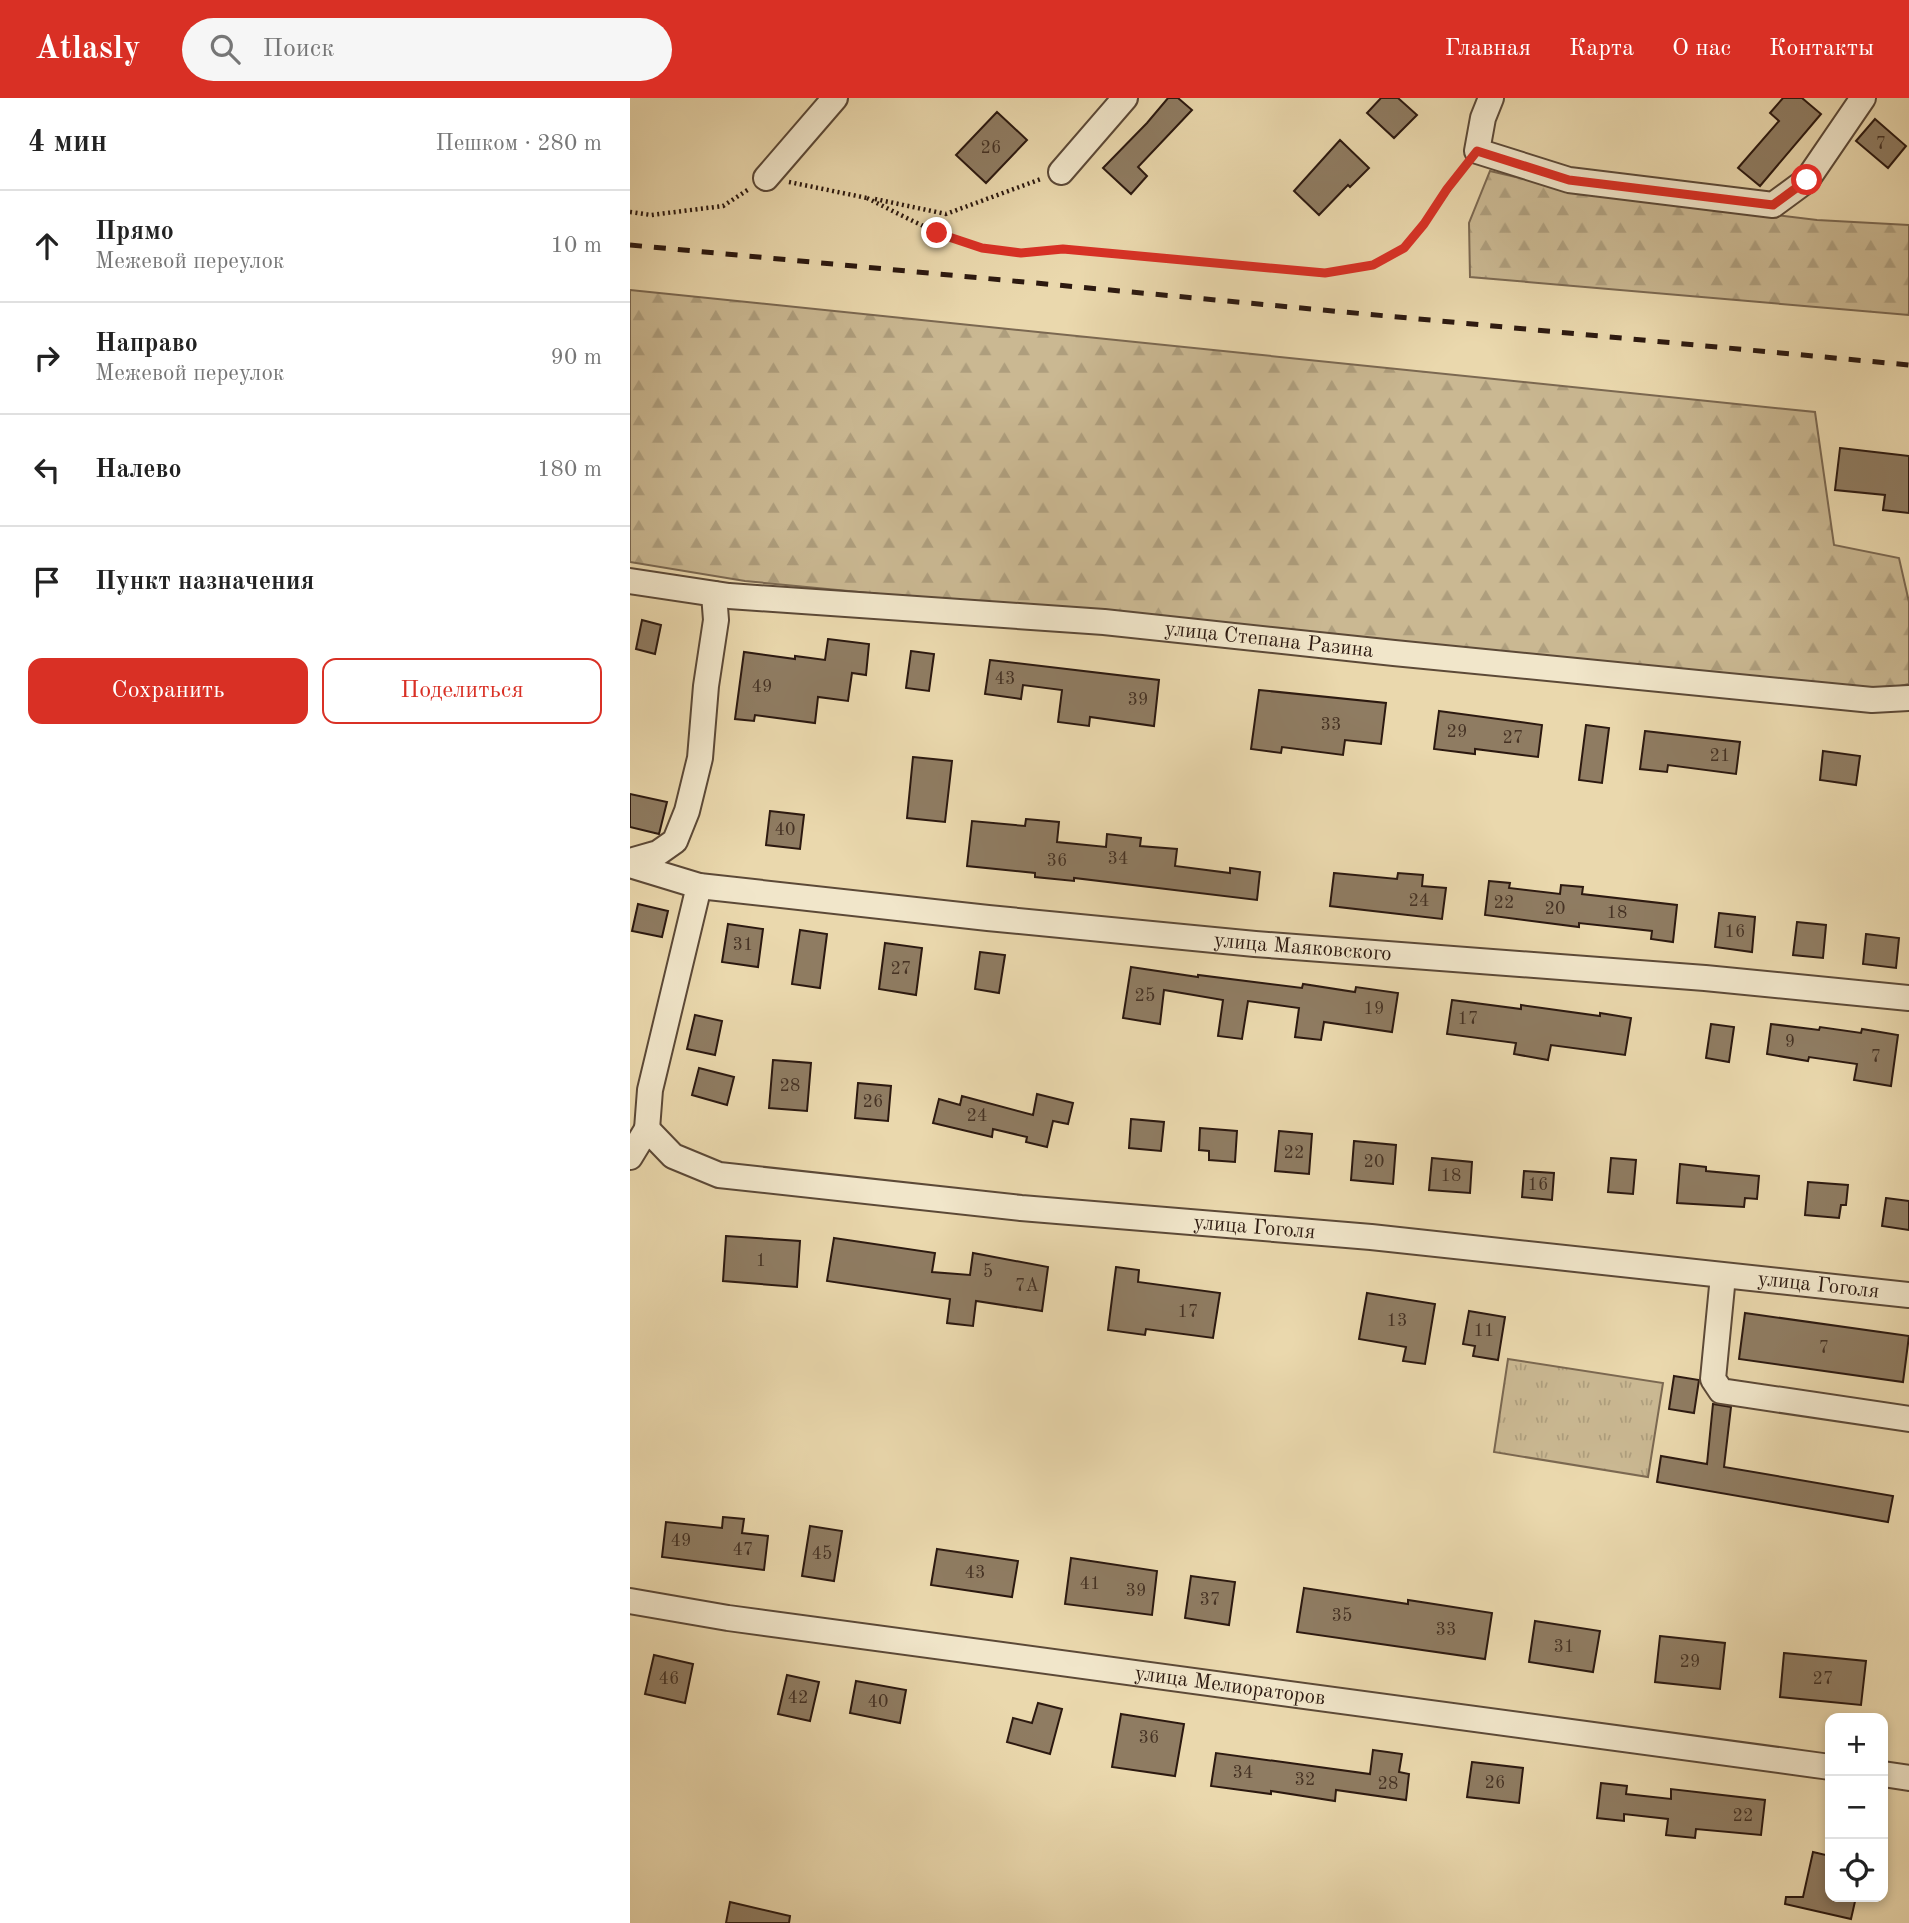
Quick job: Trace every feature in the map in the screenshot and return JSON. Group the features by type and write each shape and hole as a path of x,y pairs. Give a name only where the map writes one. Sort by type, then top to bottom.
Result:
{"street":[{"path":"766,178 835,98"},
{"path":"1061,172 1125,98"},
{"path":"1491,98 1483,118 1477,151 1569,180 1773,205 1807,180 1863,98"},
{"name":"улица Степана Разина","path":"630,581 714,594 1104,622 1871,700 1909,698"},
{"path":"630,863 658,853 675,841 687,811 700,758 706,686 716,620 714,594"},
{"name":"улица Маяковского","path":"630,863 699,886 1255,944 1705,978 1909,998"},
{"path":"630,1157 647,1129 650,1090 699,886"},
{"name":"улица Гоголя","path":"647,1129 673,1156 719,1175 1021,1208 1371,1237 1909,1295"},
{"path":"1723,1276 1713,1379 1721,1391 1909,1419"},
{"name":"улица Мелиораторов","path":"630,1601 728,1618 1825,1766"},
{"path":"1888,1775 1909,1778"}],"path":[{"path":"867,198 937,233 982,248 1021,253 1063,249 1325,273 1373,265 1404,248 1477,151"},
{"path":"630,212 651,215 723,206 766,178 946,214 1061,172"}],"green space":[{"path":"1490,171 1570,190 1817,220 1909,225 1909,315 1470,277 1469,223"},
{"path":"630,290 1815,412 1834,545 1899,558 1909,602 1909,684 1882,690 745,581 630,562"},
{"path":"1508,1359 1663,1383 1648,1477 1494,1452"}],"building":[{"path":"1168,98 1178,98 1192,110 1138,167 1147,176 1131,194 1103,168"},
{"path":"1381,98 1398,98 1417,115 1394,138 1367,113"},
{"path":"1783,98 1802,98 1821,114 1760,186 1738,168 1779,121 1770,113"},
{"path":"997,112 1027,140 986,183 956,155"},
{"path":"1875,119 1906,146 1888,168 1856,141"},
{"path":"1340,140 1369,168 1319,215 1294,191"},
{"path":"1840,448 1909,456 1909,513 1883,510 1885,495 1835,490"},
{"path":"642,620 661,625 655,654 636,649"},
{"path":"828,639 869,644 866,675 852,673 848,701 818,697 815,723 755,715 754,721 735,719 744,652 825,660"},
{"path":"911,651 934,654 929,691 906,688"},
{"path":"990,660 1159,680 1154,726 1090,717 1089,726 1058,722 1062,690 1023,685 1021,699 985,694"},
{"path":"1259,690 1386,703 1381,744 1345,740 1343,755 1282,747 1281,753 1251,749"},
{"path":"1439,711 1542,725 1538,757 1475,749 1475,754 1434,749"},
{"path":"1586,725 1609,728 1602,783 1579,780"},
{"path":"1645,731 1740,742 1736,774 1668,765 1667,772 1640,769"},
{"path":"1823,751 1860,756 1856,785 1820,780"},
{"path":"913,757 952,761 945,822 907,818"},
{"path":"630,794 667,802 659,834 630,827"},
{"path":"770,811 804,815 800,849 766,845"},
{"path":"1026,819 1059,822 1057,842 1106,847 1107,834 1141,838 1140,846 1177,849 1175,866 1230,873 1230,868 1260,872 1257,900 1074,878 1074,881 1035,877 1035,873 967,866 972,821 1025,826"},
{"path":"1334,873 1397,879 1398,873 1423,875 1422,886 1446,888 1442,919 1330,906"},
{"path":"1489,881 1510,883 1509,888 1560,894 1561,885 1583,887 1582,894 1677,905 1673,942 1651,939 1652,931 1579,923 1579,927 1485,915"},
{"path":"638,904 668,911 662,937 632,931"},
{"path":"1719,913 1755,917 1752,952 1715,947"},
{"path":"1797,922 1826,925 1823,958 1793,955"},
{"path":"728,924 763,929 758,967 722,962"},
{"path":"800,930 827,934 820,988 792,984"},
{"path":"1866,934 1899,938 1896,968 1863,964"},
{"path":"885,943 922,948 916,995 879,989"},
{"path":"980,952 1005,955 999,993 975,989"},
{"path":"1131,967 1302,988 1303,984 1355,992 1356,987 1398,993 1392,1032 1324,1022 1321,1040 1295,1037 1299,1008 1248,1001 1242,1039 1218,1036 1223,1000 1164,990 1160,1024 1123,1018"},
{"path":"1452,1000 1631,1018 1625,1055 1551,1045 1548,1060 1514,1054 1516,1043 1447,1034"},
{"path":"695,1015 722,1021 715,1055 687,1049"},
{"path":"1711,1024 1734,1027 1729,1062 1706,1058"},
{"path":"1771,1024 1861,1033 1862,1029 1898,1035 1891,1086 1854,1080 1857,1064 1809,1057 1808,1061 1767,1054"},
{"path":"773,1060 811,1063 807,1111 769,1108"},
{"path":"699,1068 734,1077 727,1105 692,1095"},
{"path":"858,1083 891,1086 888,1121 855,1118"},
{"path":"1037,1094 1073,1103 1068,1124 1053,1121 1047,1147 1026,1142 1027,1137 993,1129 992,1137 933,1123 939,1099 960,1105 962,1096 1033,1115"},
{"path":"1131,1119 1164,1122 1161,1151 1129,1148"},
{"path":"1200,1128 1237,1131 1235,1162 1209,1160 1209,1151 1199,1150"},
{"path":"1279,1131 1312,1134 1309,1174 1275,1171"},
{"path":"1354,1141 1396,1145 1393,1184 1351,1180"},
{"path":"1432,1158 1472,1162 1470,1193 1429,1190"},
{"path":"1611,1158 1636,1160 1633,1194 1608,1192"},
{"path":"1680,1164 1706,1167 1706,1171 1759,1176 1757,1199 1745,1198 1744,1207 1677,1203"},
{"path":"1524,1171 1554,1173 1552,1200 1522,1197"},
{"path":"1808,1182 1848,1185 1846,1205 1841,1205 1839,1218 1805,1215"},
{"path":"1886,1198 1909,1201 1909,1230 1882,1226"},
{"path":"726,1236 800,1241 797,1287 723,1281"},
{"path":"834,1238 935,1253 932,1272 970,1275 973,1253 1048,1267 1042,1311 976,1301 973,1326 947,1323 950,1299 827,1281"},
{"path":"1116,1267 1139,1270 1138,1282 1220,1293 1213,1338 1146,1329 1145,1335 1108,1330"},
{"path":"1367,1293 1435,1304 1425,1364 1403,1361 1406,1347 1359,1339"},
{"path":"1469,1311 1505,1317 1498,1360 1473,1356 1475,1346 1463,1344"},
{"path":"1745,1313 1909,1336 1903,1382 1739,1359"},
{"path":"1674,1376 1699,1380 1694,1413 1669,1409"},
{"path":"1713,1404 1731,1407 1724,1467 1893,1496 1888,1522 1657,1482 1661,1456 1707,1464"},
{"path":"723,1517 744,1519 742,1533 768,1536 764,1570 662,1557 666,1522 722,1528"},
{"path":"810,1526 842,1531 834,1581 802,1576"},
{"path":"937,1549 1018,1561 1012,1597 931,1585"},
{"path":"1071,1558 1157,1571 1152,1615 1065,1604"},
{"path":"1191,1576 1235,1582 1229,1625 1185,1618"},
{"path":"1304,1588 1408,1604 1408,1600 1492,1613 1485,1659 1297,1632"},
{"path":"1535,1621 1600,1631 1593,1672 1529,1662"},
{"path":"1660,1636 1725,1643 1720,1689 1655,1682"},
{"path":"1784,1653 1866,1661 1861,1705 1780,1697"},
{"path":"654,1655 693,1664 685,1703 645,1694"},
{"path":"787,1675 819,1682 810,1721 778,1714"},
{"path":"856,1681 906,1690 900,1723 850,1713"},
{"path":"1038,1703 1062,1709 1050,1754 1007,1742 1013,1718 1032,1723"},
{"path":"1121,1714 1184,1724 1175,1776 1112,1767"},
{"path":"1373,1750 1402,1754 1399,1772 1409,1774 1406,1800 1336,1790 1335,1801 1271,1791 1271,1794 1211,1786 1216,1753 1370,1774"},
{"path":"1472,1762 1523,1768 1519,1803 1467,1797"},
{"path":"1601,1783 1627,1786 1626,1794 1671,1799 1671,1789 1765,1800 1761,1835 1696,1829 1695,1838 1666,1835 1668,1819 1624,1814 1624,1821 1597,1818"},
{"path":"1813,1852 1825,1855 1825,1902 1855,1902 1851,1919 1785,1904 1786,1897 1803,1897"},
{"path":"730,1902 790,1916 789,1923 726,1923"}],"railway":[{"path":"630,245 1909,365"}],"route":[{"path":"937,233 982,248 1021,253 1063,249 1325,273 1373,265 1404,248 1477,151 1569,180 1773,205 1807,180"}]}
